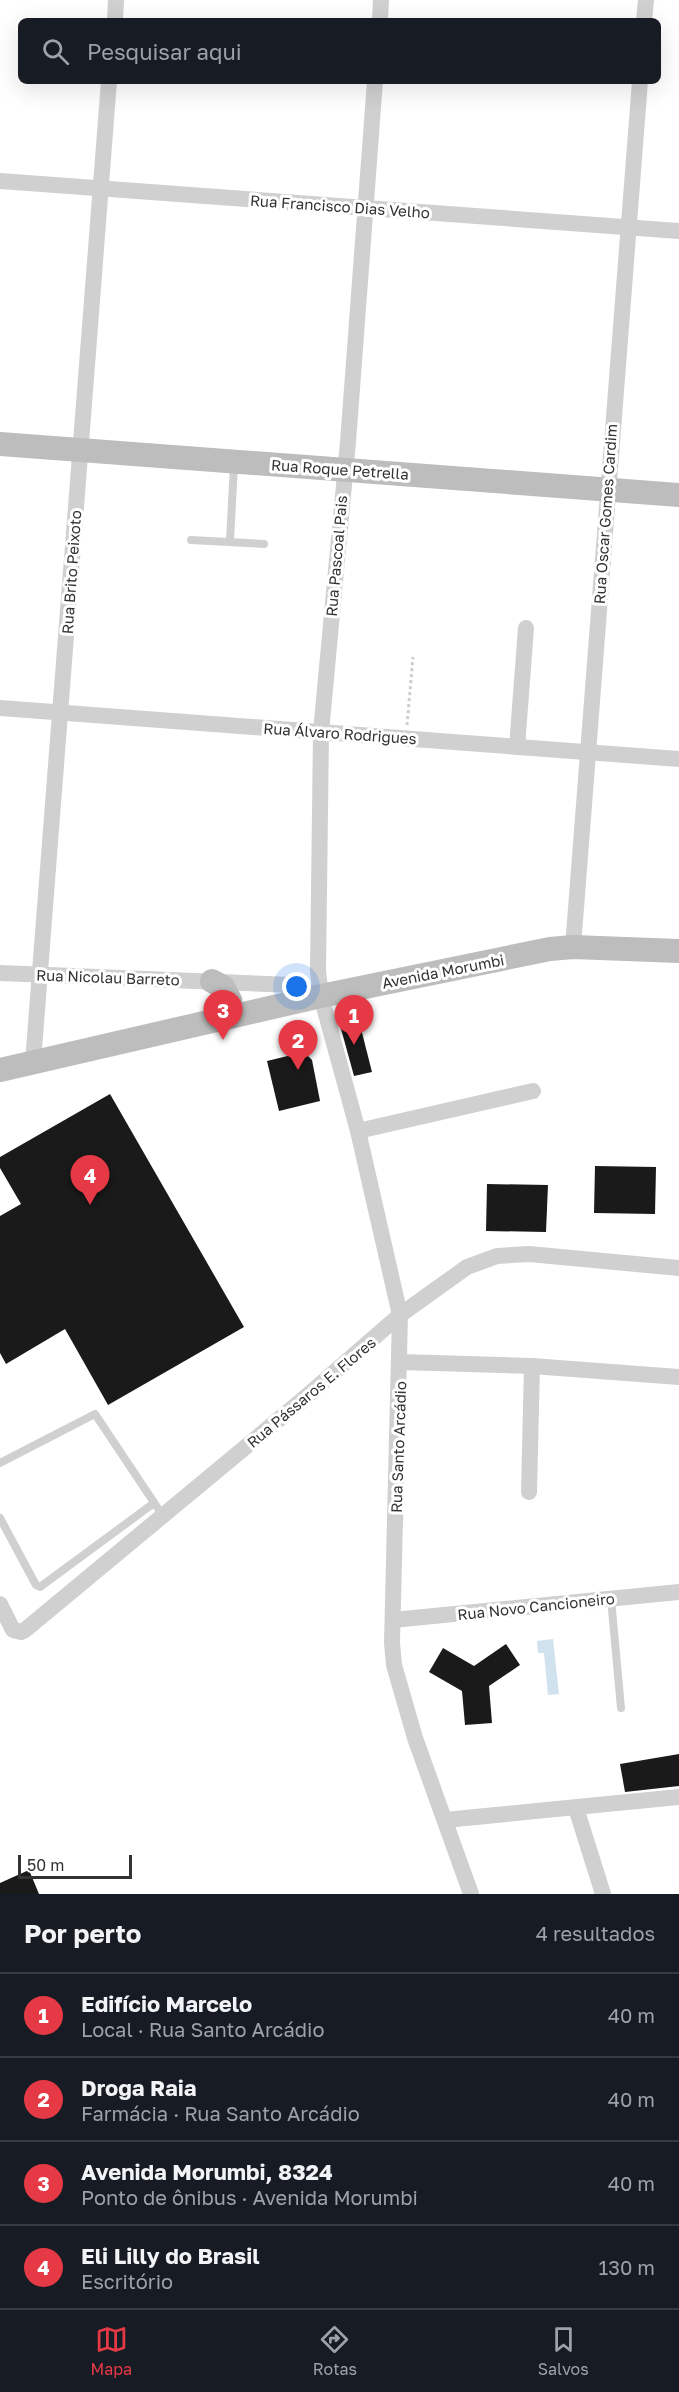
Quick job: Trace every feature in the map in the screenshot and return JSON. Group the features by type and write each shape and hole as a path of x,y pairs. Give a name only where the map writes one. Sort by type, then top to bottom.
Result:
{"street":[{"path":"115,18 116,0"},
{"path":"380,18 381,0"},
{"path":"644,18 646,0"},
{"name":"Rua Brito Peixoto","path":"33,1062 110,84"},
{"name":"Rua Pascoal Pais","path":"321,996 318,971 321,732 345,470 375,84"},
{"name":"Rua Oscar Gomes Cardim","path":"573,947 640,84"},
{"name":"Rua Francisco Dias Velho","path":"0,181 679,231"},
{"name":"Rua Roque Petrella","path":"0,444 679,495"},
{"path":"517,747 526,628"},
{"name":"Rua Álvaro Rodrigues","path":"0,708 679,759"},
{"name":"Avenida Morumbi","path":"0,1071 321,996 573,947 679,951"},
{"name":"Rua Nicolau Barreto","path":"0,973 293,985 321,996"},
{"path":"212,981 224,987 230,1000 226,1014 221,1019"},
{"name":"Rua Santo Arcádio","path":"321,996 358,1131 400,1315 394,1665 415,1738 471,1894"},
{"path":"358,1131 533,1091"},
{"name":"Rua Pássaros E. Flores","path":"0,1604 13,1630 21,1632 159,1509 400,1315 467,1267 497,1256 529,1254 679,1268"},
{"path":"400,1362 532,1366 679,1377"},
{"path":"529,1492 532,1366"},
{"name":"Rua Novo Cancioneiro","path":"393,1620 679,1592"},
{"path":"445,1820 679,1797"},
{"path":"576,1808 603,1894"}],"lane":[{"path":"230,541 234,461"},
{"path":"191,540 264,544"},
{"path":"0,1463 95,1414 159,1509 40,1587 36,1585 0,1518"},
{"path":"611,1599 621,1708"}],"path":[{"path":"406,739 413,657"}],"water":[{"path":"553,1639 559,1694 548,1695 544,1653 538,1653 537,1641"}],"building":[{"path":"357,1013 372,1072 354,1076 338,1018"},
{"path":"304,1052 312,1060 320,1101 279,1111 267,1061"},
{"path":"110,1094 244,1327 108,1405 65,1329 6,1364 0,1353 0,1216 21,1204 0,1168 0,1157"},
{"path":"595,1166 656,1167 655,1214 594,1213"},
{"path":"487,1184 548,1185 546,1232 486,1231"},
{"path":"506,1644 520,1665 489,1686 492,1723 465,1725 462,1691 429,1672 443,1648 474,1666"},
{"path":"679,1754 679,1786 625,1792 620,1764"},
{"path":"29,1870 39,1894 0,1894 0,1883"}],"place":[{"name":"Avenida Morumbi, 8324","path":"223,1040"},
{"name":"Edifício Marcelo","path":"354,1045"},
{"name":"Droga Raia","path":"298,1070"},
{"name":"Eli Lilly do Brasil","path":"90,1205"}]}
